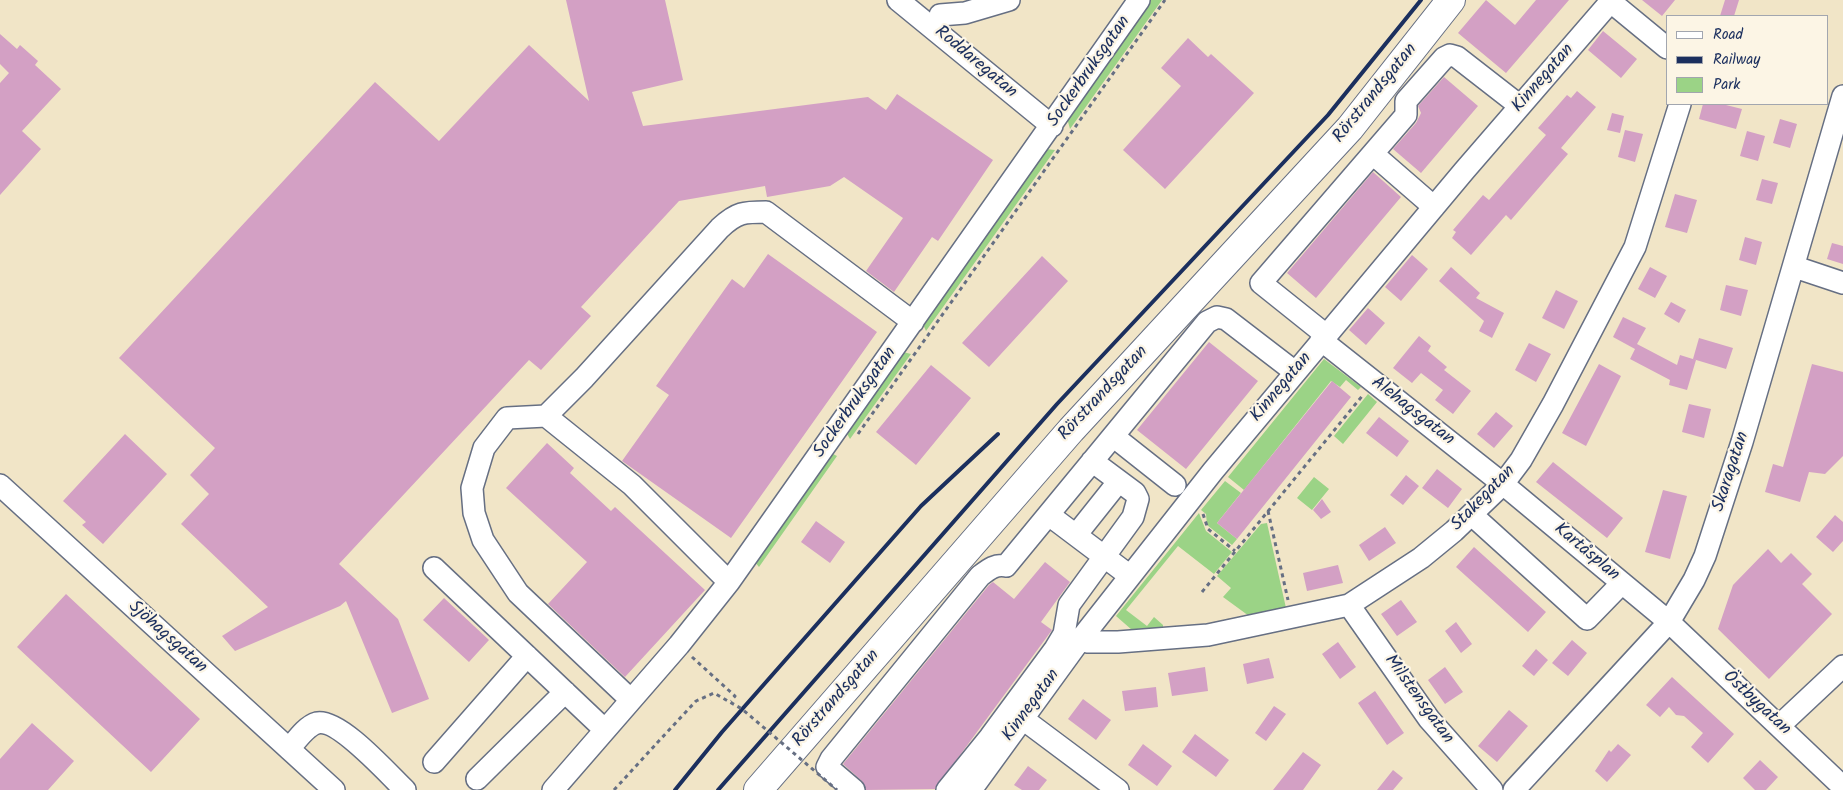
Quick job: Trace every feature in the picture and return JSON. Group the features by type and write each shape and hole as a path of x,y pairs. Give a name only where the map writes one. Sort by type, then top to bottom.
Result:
{"main road":[{"name":"Rörstrandsgatan","path":"761,789 1071,430 1350,128 1451,0"}],"street":[{"name":"Roddaregatan","path":"898,0 936,14 1052,126"},
{"path":"936,14 965,13 1009,0"},
{"name":"Sockerbruksgatan","path":"553,790 679,645 729,582 1140,0"},
{"path":"1611,1 1666,47"},
{"name":"Kinnegatan","path":"971,790 1080,640 1295,372 1611,1"},
{"path":"1434,207 1373,154 1406,115 1406,101 1444,58 1450,55 1457,57 1520,106"},
{"name":"Skaragatan","path":"1514,790 1668,622 1694,580 1704,556 1742,442 1795,268 1836,102"},
{"name":"Stakegatan","path":"1080,640 1088,642 1118,642 1208,635 1349,605 1421,558 1472,516 1503,484 1537,434 1635,247 1680,105"},
{"name":"Alehagsgatan","path":"1373,154 1261,282 1324,337 1503,484"},
{"path":"546,416 734,215 748,212 766,212 913,322"},
{"path":"1795,268 1843,283"},
{"path":"854,790 827,767 831,758 980,576 990,568 999,565 1006,566 1207,322 1217,317 1226,319 1295,372"},
{"path":"631,700 518,593 483,540 474,513 472,488 484,448 507,418 546,416 632,485 729,582"},
{"path":"1113,436 1174,485"},
{"path":"947,790 990,737 1055,649 1064,634 1069,605 1133,517 1138,499 1135,493 1092,461"},
{"path":"1076,535 1119,481"},
{"name":"Kartåsplan","path":"1503,484 1668,622"},
{"name":"Sjöhagsgatan","path":"0,485 334,790"},
{"path":"1049,515 1130,576"},
{"path":"1472,516 1587,619 1622,583"},
{"path":"434,568 605,730"},
{"name":"Milstensgatan","path":"1349,605 1429,718 1492,790"},
{"name":"Östbygatan","path":"1668,622 1843,787"},
{"path":"434,762 527,656"},
{"path":"1779,726 1843,666"},
{"path":"477,779 565,692"},
{"path":"1023,719 1118,790"},
{"path":"289,749 316,723 325,722 366,751 405,790"}],"path":[{"path":"1202,592 1367,390"},
{"path":"1199,510 1205,517 1208,529 1235,551"},
{"path":"1268,511 1288,601"},
{"path":"708,672 735,696 731,701"},
{"path":"614,790 696,701 714,693 731,701 837,790"}],"green space":[{"path":"1149,0 1162,0 1070,129 1067,118"},
{"path":"1046,149 1055,150 926,331 922,322"},
{"path":"903,352 911,354 850,439 846,432"},
{"path":"1324,359 1361,387 1358,390 1346,380 1340,387 1331,381 1244,490 1228,477"},
{"path":"1368,394 1377,402 1343,444 1334,436"},
{"path":"833,454 837,456 759,567 755,562 828,455"},
{"path":"1314,477 1329,489 1312,510 1297,498"},
{"path":"1225,481 1241,493 1217,523 1237,539 1232,545 1207,525 1206,514 1201,510"},
{"path":"1199,513 1206,531 1232,552 1214,574 1178,546 1126,610 1147,626 1154,617 1163,625 1163,629 1132,630 1116,616"},
{"path":"1267,523 1286,608 1249,616 1223,597 1231,588 1217,576 1261,524"}],"building":[{"path":"566,0 665,0 683,80 632,92 643,126 868,97 886,110 897,94 993,160 938,241 932,237 894,292 866,271 903,218 844,177 830,186 767,197 765,186 679,201 581,307 591,316 541,370 529,360 339,564 398,619 429,699 392,713 346,601 340,606 235,651 222,636 268,607 181,524 209,494 190,475 215,448 119,358 375,82 439,141 529,45 589,101"},
{"path":"1486,0 1515,25 1536,0 1569,0 1506,73 1458,33"},
{"path":"1642,0 1675,0 1662,16"},
{"path":"1725,0 1739,0 1734,15 1720,15"},
{"path":"1603,31 1637,59 1621,78 1588,50"},
{"path":"0,34 17,49 20,45 38,61 35,65 61,89 22,131 41,149 0,195 0,83 9,73 0,64"},
{"path":"1188,38 1208,57 1211,54 1254,93 1165,189 1123,150 1181,86 1161,68"},
{"path":"1444,77 1478,106 1421,173 1393,149 1416,123 1421,113 1418,106"},
{"path":"1577,91 1596,107 1561,148 1568,154 1511,220 1506,215 1471,255 1452,238 1456,232 1453,230 1483,195 1489,200 1546,135 1538,128 1567,95 1571,98"},
{"path":"1703,105 1726,105 1742,109 1736,129 1699,119"},
{"path":"1612,113 1624,116 1620,133 1607,130"},
{"path":"1780,119 1797,124 1790,148 1773,143"},
{"path":"1625,130 1643,134 1635,162 1618,157"},
{"path":"1747,131 1765,136 1758,161 1740,156"},
{"path":"1373,172 1401,197 1316,298 1287,273"},
{"path":"1762,179 1778,183 1772,204 1756,200"},
{"path":"1675,194 1697,200 1687,233 1665,227"},
{"path":"1745,237 1762,242 1756,265 1739,260"},
{"path":"1832,243 1843,246 1843,264 1827,259"},
{"path":"768,254 877,332 731,538 622,461 669,395 656,386 732,279 744,288"},
{"path":"1412,255 1428,269 1401,301 1385,287"},
{"path":"1042,256 1068,281 989,367 962,343"},
{"path":"1451,267 1480,293 1476,298 1504,313 1492,338 1479,331 1484,321 1439,281"},
{"path":"1650,267 1667,276 1655,298 1638,289"},
{"path":"1726,285 1748,290 1741,316 1720,310"},
{"path":"1556,290 1578,301 1564,329 1542,318"},
{"path":"1671,302 1686,310 1679,323 1664,314"},
{"path":"1368,308 1385,323 1366,345 1349,330"},
{"path":"1623,317 1646,328 1637,344 1677,365 1680,355 1696,360 1687,390 1669,385 1670,380 1630,359 1635,349 1613,337"},
{"path":"1419,336 1431,346 1428,351 1447,367 1444,370 1471,391 1453,414 1435,400 1443,390 1421,373 1412,383 1393,368"},
{"path":"1699,338 1733,348 1726,369 1693,359"},
{"path":"1209,342 1258,381 1186,469 1137,430"},
{"path":"1529,343 1551,354 1536,382 1515,370"},
{"path":"1599,364 1621,376 1586,446 1562,433"},
{"path":"1812,364 1843,372 1843,456 1825,474 1809,472 1800,502 1765,492 1773,464 1783,467"},
{"path":"931,365 971,398 916,465 876,432"},
{"path":"1332,381 1351,397 1237,539 1217,523"},
{"path":"1689,404 1711,409 1704,438 1682,432"},
{"path":"1496,412 1513,426 1494,448 1477,434"},
{"path":"1379,417 1409,441 1397,457 1366,433"},
{"path":"125,434 167,474 103,544 82,525 86,522 63,501"},
{"path":"547,443 574,468 570,473 611,511 615,507 705,590 625,677 548,604 587,562 506,488"},
{"path":"1553,462 1623,518 1607,538 1536,482"},
{"path":"1437,469 1462,489 1448,508 1422,488"},
{"path":"1406,475 1419,486 1403,505 1390,495"},
{"path":"1663,490 1687,496 1670,559 1645,552"},
{"path":"1322,499 1331,512 1321,519 1313,510"},
{"path":"1835,515 1843,522 1843,541 1833,552 1816,537"},
{"path":"816,521 845,542 830,563 801,542"},
{"path":"1385,527 1396,543 1369,561 1359,545"},
{"path":"1474,547 1546,612 1528,632 1456,567"},
{"path":"1768,549 1781,563 1791,553 1812,574 1802,584 1832,614 1769,679 1718,629 1733,585"},
{"path":"1045,562 1070,582 1041,622 1052,630 935,789 866,790 862,781 843,764 989,585 993,582 1014,599"},
{"path":"1338,565 1343,583 1307,591 1303,573"},
{"path":"66,594 200,719 151,772 17,647"},
{"path":"444,598 489,640 469,662 423,620"},
{"path":"1401,600 1417,622 1397,636 1381,614"},
{"path":"1456,622 1472,644 1461,653 1445,631"},
{"path":"1572,640 1587,653 1568,676 1552,663"},
{"path":"1338,642 1356,667 1340,679 1322,654"},
{"path":"1536,649 1548,660 1534,676 1522,666"},
{"path":"1269,658 1274,678 1247,684 1243,664"},
{"path":"1205,667 1208,691 1172,696 1168,673"},
{"path":"1445,667 1463,692 1445,704 1428,680"},
{"path":"1672,677 1734,734 1708,763 1691,747 1703,733 1684,716 1676,715 1669,707 1660,717 1646,705"},
{"path":"1156,687 1158,707 1125,711 1122,691"},
{"path":"1375,691 1404,733 1387,745 1358,703"},
{"path":"1083,699 1111,720 1096,740 1068,719"},
{"path":"1274,706 1286,714 1266,741 1255,733"},
{"path":"1509,710 1528,726 1497,762 1478,746"},
{"path":"32,723 74,761 48,790 0,790 0,759"},
{"path":"1195,734 1229,760 1216,777 1182,752"},
{"path":"1143,744 1172,766 1157,786 1128,765"},
{"path":"1618,744 1631,755 1607,782 1595,771 1609,750 1611,752"},
{"path":"1303,752 1321,765 1303,790 1273,790"},
{"path":"1760,760 1778,777 1766,790 1755,790 1743,778"},
{"path":"1028,766 1047,780 1039,790 1022,790 1014,785"},
{"path":"1393,770 1403,778 1393,790 1377,790"}],"railway":[{"path":"718,790 1057,404 1328,115 1421,0"},
{"path":"675,790 722,732 921,506 998,434"}]}
